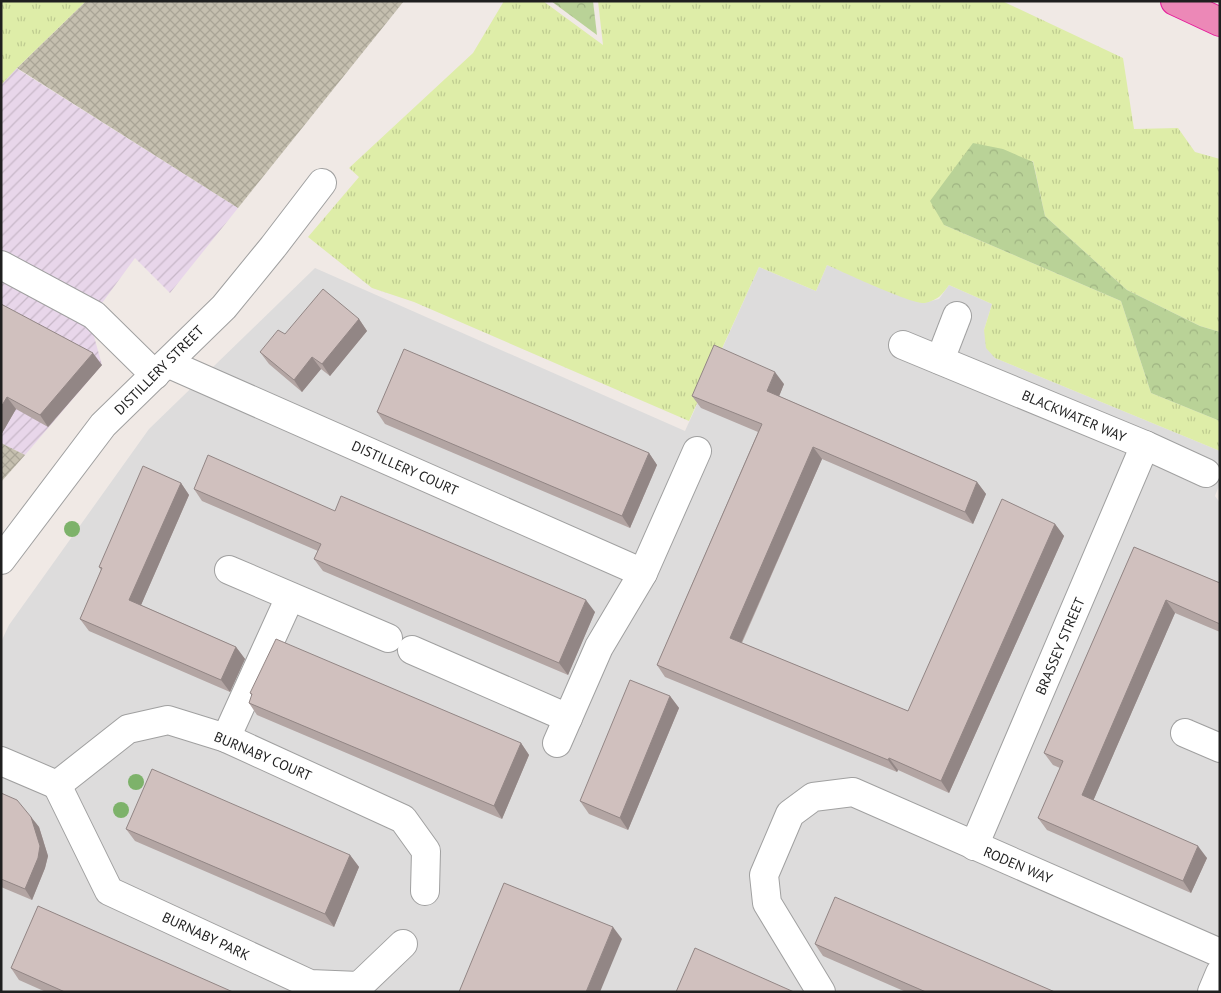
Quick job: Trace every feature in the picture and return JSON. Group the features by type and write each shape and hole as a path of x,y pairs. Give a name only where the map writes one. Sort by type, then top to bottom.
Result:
{"highway":[{"path":"1175,1 1220,22"}],"street":[{"name":"DISTILLERY STREET","path":"1,560 103,425 224,307 322,183"},
{"path":"1,265 94,314 161,369"},
{"path":"940,360 957,316"},
{"name":"BLACKWATER WAY","path":"903,345 1145,445 1206,473"},
{"name":"DISTILLERY COURT","path":"161,369 643,573"},
{"name":"BRASSEY STREET","path":"974,846 1145,445"},
{"path":"557,743 599,647 643,573 697,451"},
{"path":"229,570 388,638"},
{"path":"226,738 290,597"},
{"path":"412,650 568,718"},
{"name":"BURNABY COURT","path":"57,785 128,729 168,720 226,738 403,819 426,851 425,891"},
{"path":"1185,733 1220,748"},
{"path":"1,761 57,785"},
{"name":"BURNABY PARK","path":"57,785 109,891 310,984 359,986 404,944"},
{"name":"RODEN WAY","path":"821,992 767,903 764,875 790,814 813,798 853,792 1220,953"},
{"path":"1212,992 1220,973"}],"shaded area":[{"path":"86,1 404,1 238,208 17,68"},
{"path":"16,68 238,208 170,293 135,258 90,322 102,365 25,455 1,443 1,85"},
{"path":"827,265 923,303 939,299 949,285 992,304 984,330 995,358 1220,451 1220,483 1215,496 1220,503 1220,992 1,992 1,642 9,625 149,429 315,268 685,431 759,267 816,291"},
{"path":"1,443 25,455 1,482"}],"green space":[{"path":"1,1 86,1 1,85"},
{"path":"504,1 543,1 603,45 598,1 1002,1 1123,58 1134,129 1178,128 1195,152 1220,159 1220,332 1200,326 1127,290 1045,216 1033,161 944,225 1121,301 1151,393 1220,421 1220,451 995,358 986,348 984,330 992,304 949,285 939,297 925,303 893,294 827,265 816,291 759,267 689,421 414,302 372,288 308,237 359,177 349,168 473,53"},
{"path":"551,1 593,1 597,35"},
{"path":"973,143 1003,149 1033,162 1045,216 1127,290 1200,326 1220,332 1220,421 1151,393 1121,301 944,225 930,201"}],"building":[{"path":"323,289 359,319 322,364 312,357 294,380 260,352 278,330 285,334"},
{"path":"1,304 93,353 40,415 7,397 1,407"},
{"path":"714,345 775,372 767,391 977,482 965,512 813,447 730,638 908,711 1002,499 1055,524 941,781 889,758 888,760 657,665 762,424 692,396"},
{"path":"404,349 649,453 622,516 377,412"},
{"path":"208,455 335,511 341,496 586,600 559,663 314,559 321,544 194,489"},
{"path":"143,466 181,483 129,600 236,647 221,680 80,619 102,568 99,567"},
{"path":"1134,547 1220,583 1220,624 1166,600 1082,795 1198,846 1183,881 1038,818 1063,761 1044,753"},
{"path":"276,639 521,743 494,806 249,703 252,694 250,693"},
{"path":"630,680 670,696 620,818 580,801"},
{"path":"152,769 350,855 325,914 126,829"},
{"path":"1,793 17,800 31,817 40,846 38,858 25,889 1,879"},
{"path":"504,883 613,927 586,992 459,992"},
{"path":"835,897 1055,992 926,992 815,944"},
{"path":"38,906 233,992 65,992 11,968"},
{"path":"695,948 794,992 676,992"}]}
